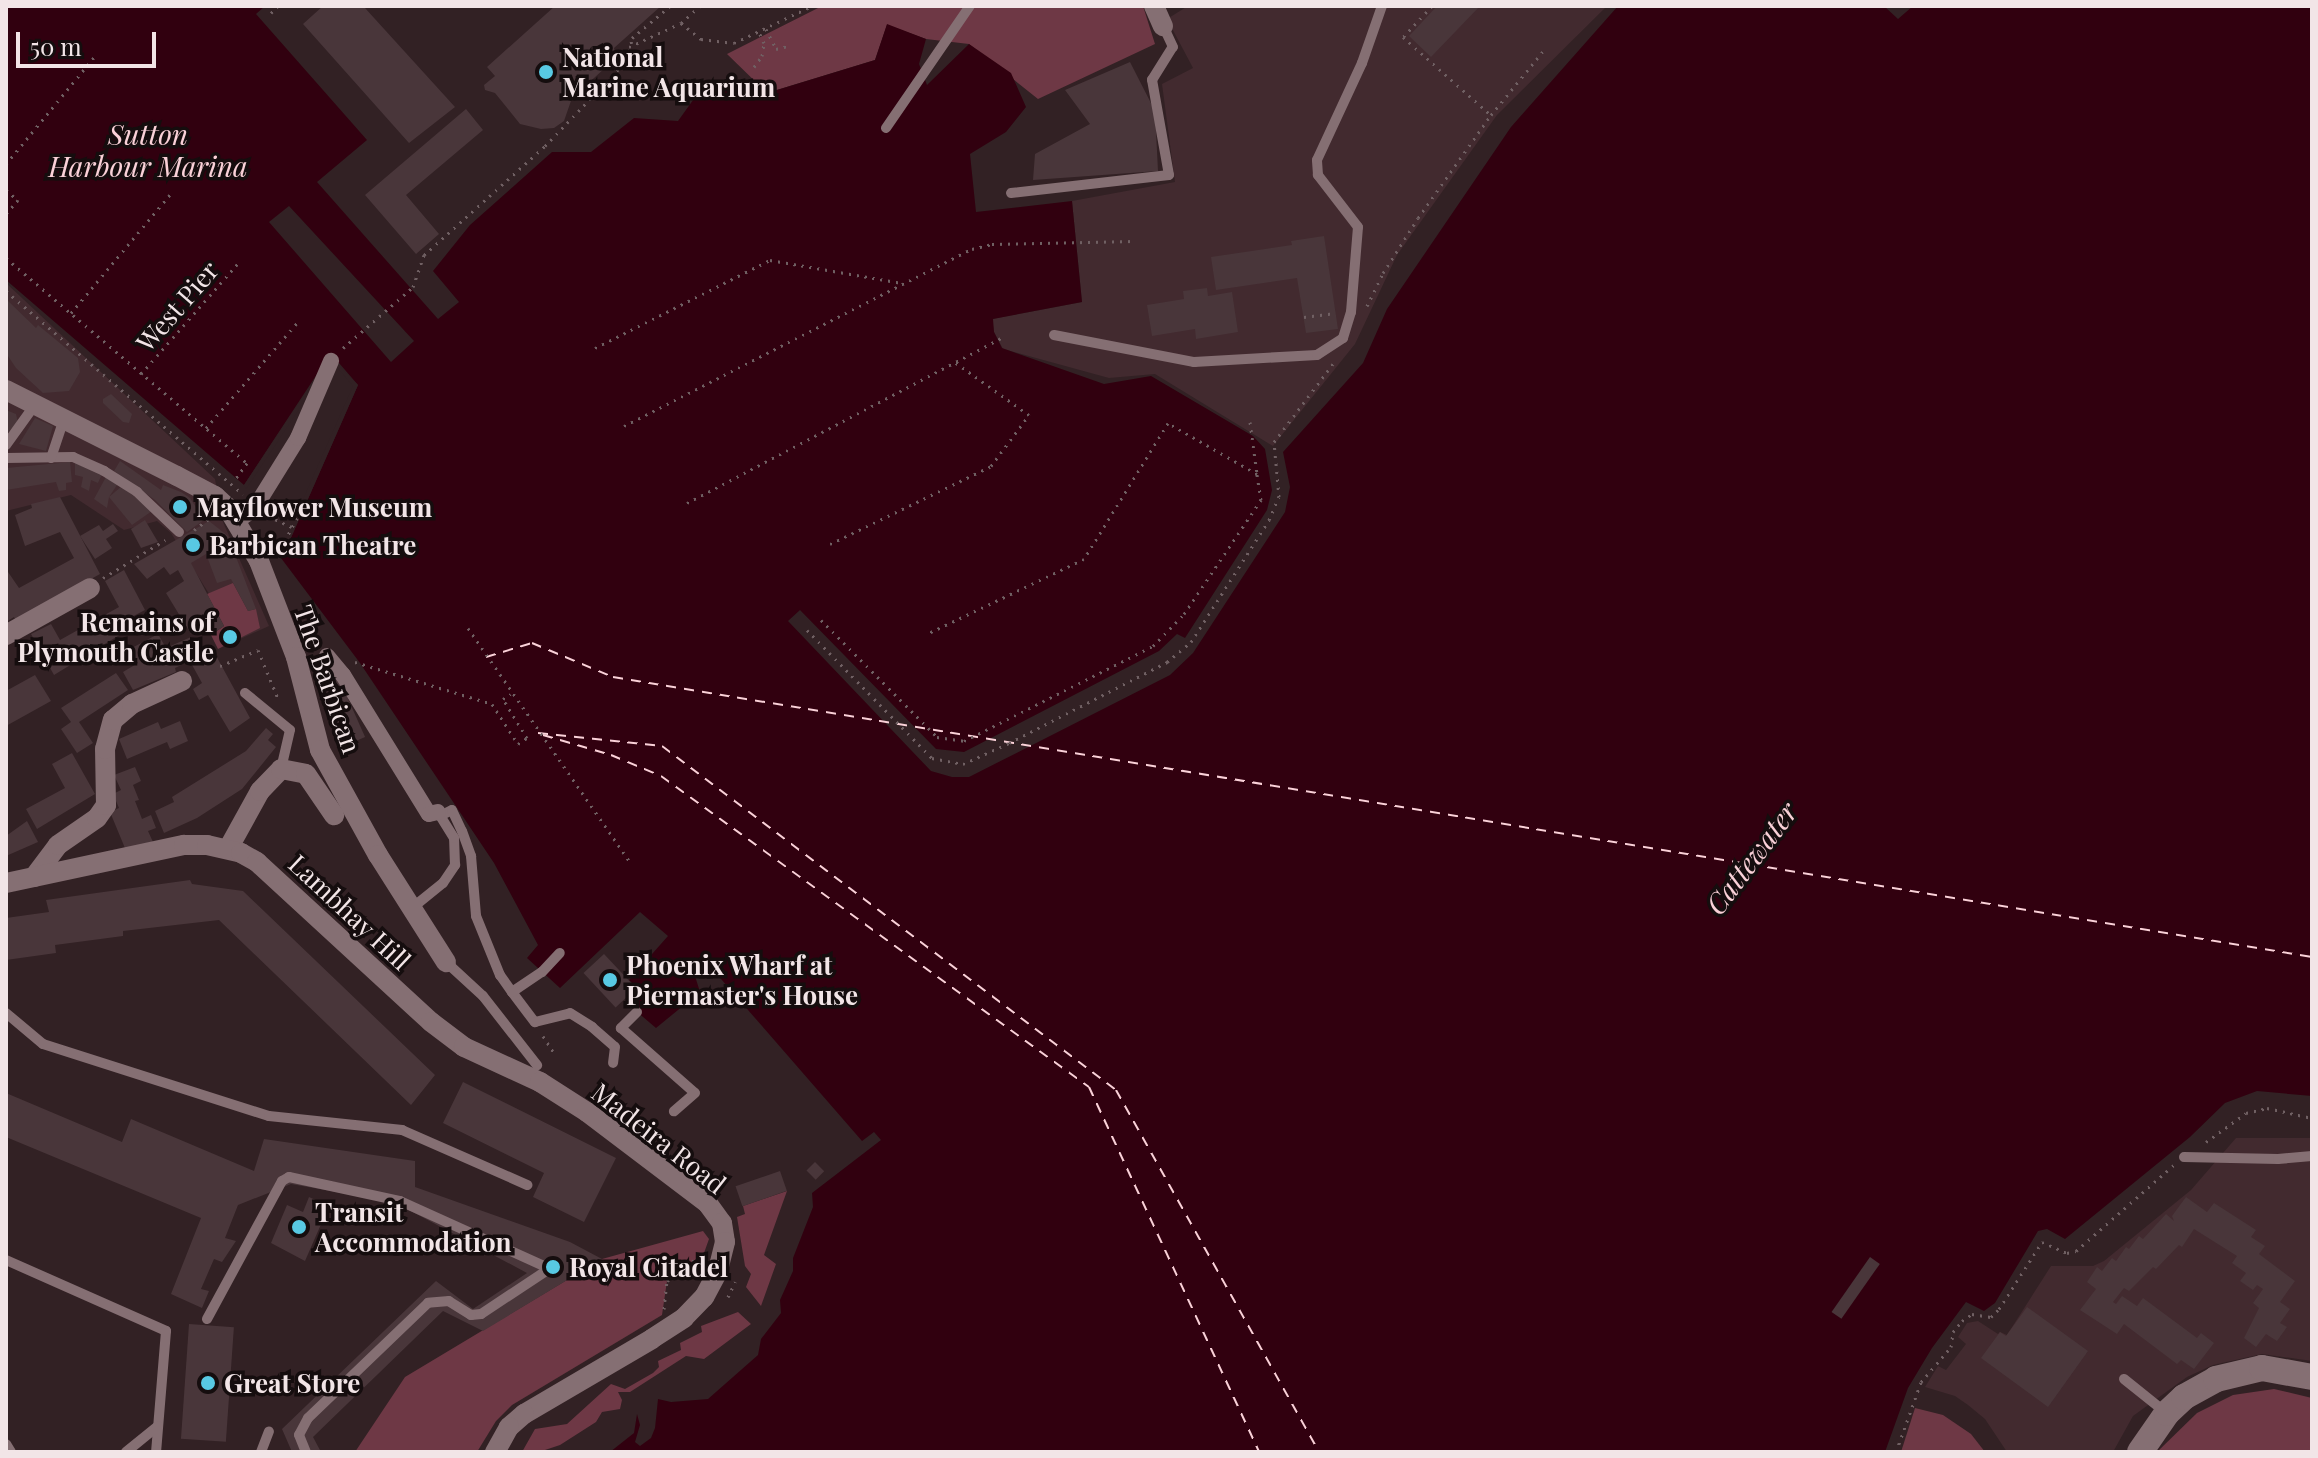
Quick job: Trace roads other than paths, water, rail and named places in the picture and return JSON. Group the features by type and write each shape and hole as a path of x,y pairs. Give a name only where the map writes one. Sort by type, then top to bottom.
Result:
{"street":[{"path":"1154,6 1163,26"},
{"path":"239,512 298,438 331,361"},
{"name":"The Barbican","path":"8,390 215,496 239,512 296,657 320,750 446,962"},
{"path":"6,635 90,588"},
{"path":"327,656 343,675 429,814 439,814"},
{"path":"34,877 58,845 97,818 106,805 105,749 113,720 132,704 182,681"},
{"path":"228,849 260,791 281,769 306,774 334,815"},
{"name":"Lambhay Hill","path":"6,883 184,845 228,849 257,862 431,1022"},
{"name":"Madeira Road","path":"431,1022 489,1061 540,1082 575,1104 708,1204 722,1223 725,1242 717,1273 704,1297 684,1318 524,1414 509,1427 495,1452"},
{"path":"2140,1452 2167,1413 2200,1386 2245,1370 2280,1369 2312,1377"}],"lane":[{"path":"886,128 970,6"},
{"path":"1054,335 1194,362 1317,355 1343,338 1351,312 1358,227 1318,175 1317,160 1362,63 1382,6"},
{"path":"1011,193 1169,175 1152,80 1173,47 1163,26"},
{"path":"6,445 34,406"},
{"path":"51,458 64,419"},
{"path":"6,458 73,457 104,471 137,492 179,532"},
{"path":"245,693 290,730 281,769"},
{"path":"412,908 443,883 455,865 454,838 439,814 452,810 471,856 470,880 476,916 500,975 535,1022 570,1013 615,1047 613,1063"},
{"path":"512,992 542,972 560,953"},
{"name":"The Barbican","path":"446,962 483,996 537,1065"},
{"path":"637,1012 621,1028 695,1093 674,1111"},
{"path":"6,1013 43,1044 269,1116 402,1130 527,1185"},
{"path":"2184,1157 2278,1159 2312,1156"},
{"path":"207,1319 282,1181 289,1177 386,1196 546,1267 546,1271 481,1314 471,1315 449,1301 428,1303 308,1418 299,1435 306,1452"},
{"path":"6,1260 166,1331 156,1452"},
{"path":"2124,1379 2167,1413"},
{"path":"126,1452 158,1426"},
{"path":"261,1452 269,1431"},
{"path":"6,1444 11,1452"}],"water":[{"path":"6,6 265,6 256,14 367,140 317,182 438,319 459,302 433,271 470,225 552,152 591,152 634,118 678,121 696,96 751,81 767,93 875,60 887,24 926,39 919,64 927,85 969,44 1011,73 1026,107 1006,132 970,154 976,212 1072,201 1082,302 993,319 994,332 1002,348 1104,384 1151,376 1253,436 1265,449 1272,490 1267,510 1185,638 1177,634 1159,651 964,752 936,749 800,610 788,621 931,771 952,777 969,777 1170,675 1193,653 1285,512 1290,487 1283,452 1363,363 1387,309 1511,127 1618,6 1884,6 1898,19 1913,6 2312,6 2312,1096 2257,1091 2225,1103 2190,1137 2065,1239 2047,1229 2038,1231 1995,1303 1984,1311 1966,1302 1932,1348 1908,1388 1885,1452 610,1452 634,1433 637,1414 640,1425 635,1442 640,1446 651,1438 658,1399 671,1402 708,1399 758,1355 761,1339 781,1313 780,1300 793,1271 793,1258 813,1207 812,1193 881,1140 874,1132 862,1141 708,964 695,976 700,992 656,1028 629,1005 641,991 629,980 668,936 640,912 560,988 527,958 538,945 494,863 360,663 278,554 290,540 358,385 339,363 323,365 244,485 6,280","holes":["289,206 414,341 391,362 269,222"]}],"place":[{"name":"National Marine Aquarium","path":"546,72"},
{"name":"Mayflower Museum","path":"180,507"},
{"name":"Barbican Theatre","path":"193,545"},
{"name":"Remains of Plymouth Castle","path":"230,637"},
{"name":"Phoenix Wharf at Piermaster's House","path":"610,980"},
{"name":"Transit Accommodation","path":"299,1227"},
{"name":"Royal Citadel","path":"553,1267"},
{"name":"Great Store","path":"208,1383"}],"water label":[{"name":"Sutton Harbour Marina","path":"148,150"},
{"name":"Cattewater","path":"1751,858"}]}
